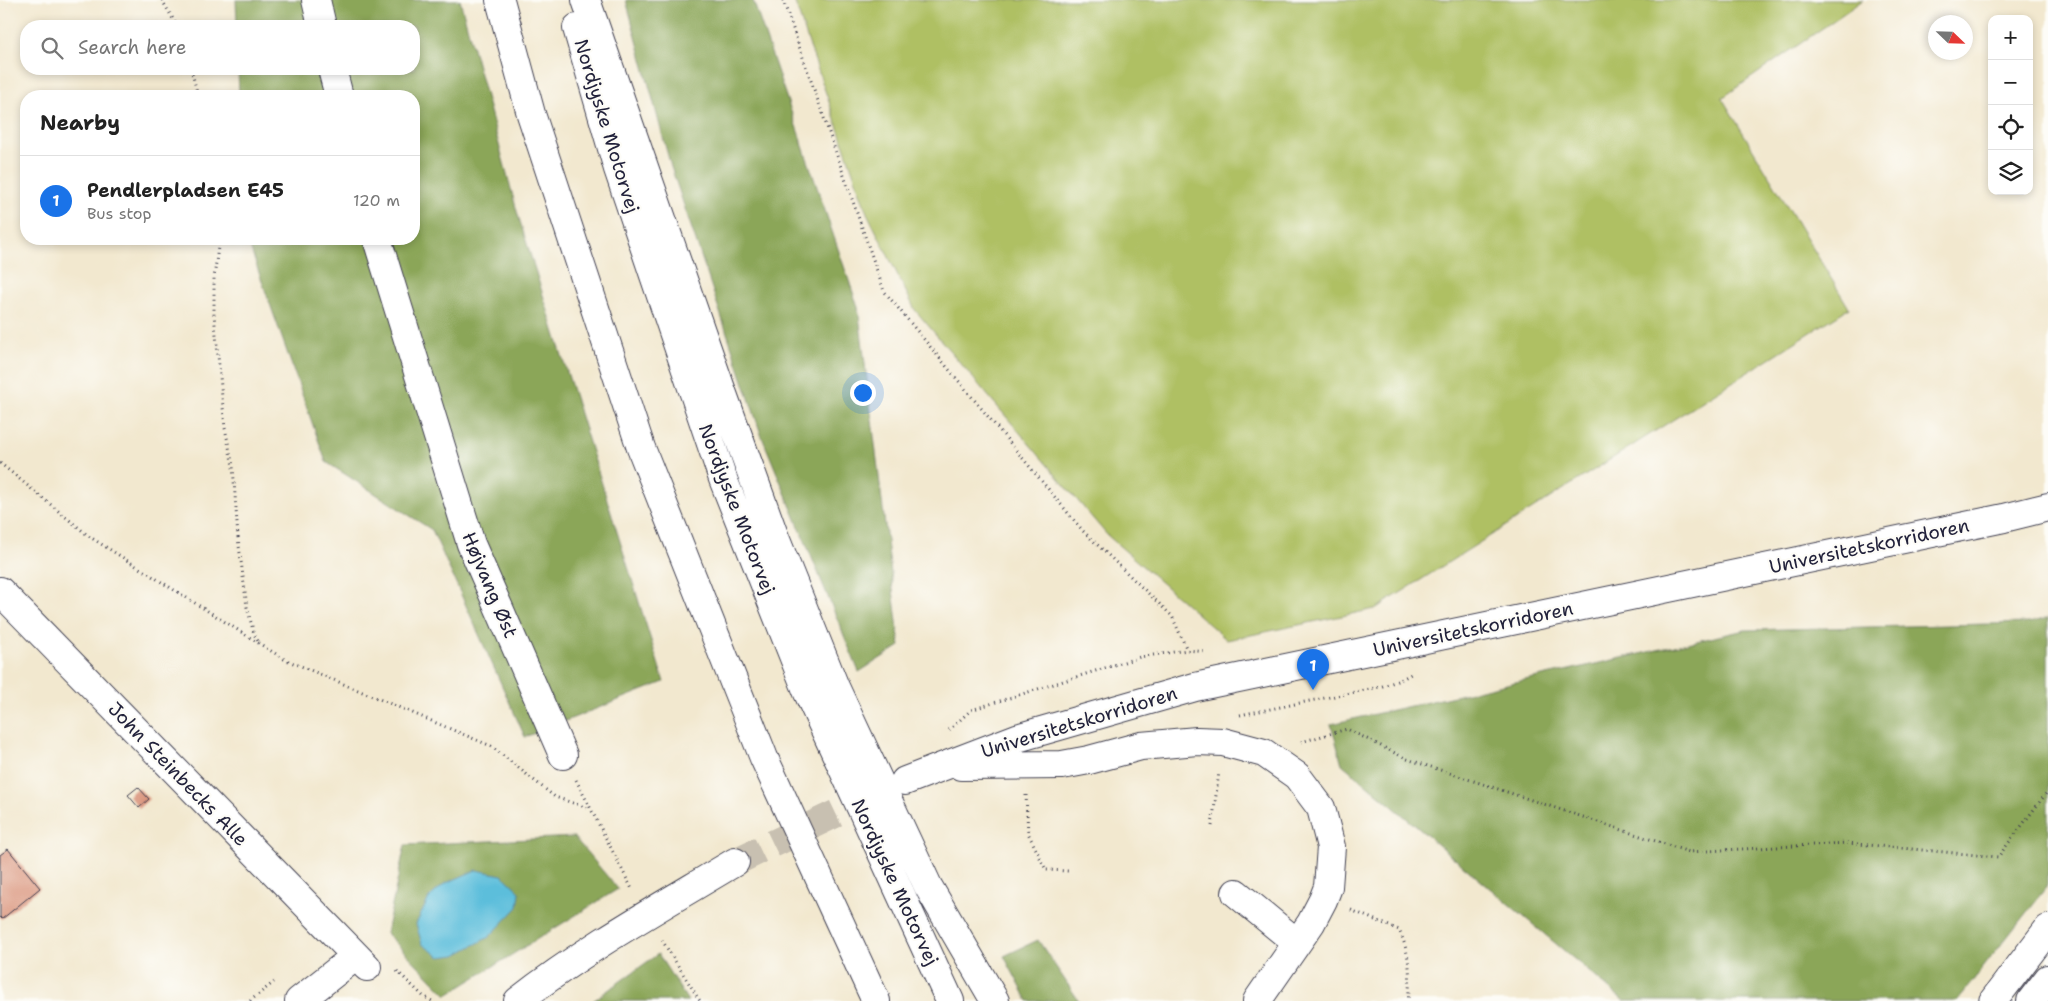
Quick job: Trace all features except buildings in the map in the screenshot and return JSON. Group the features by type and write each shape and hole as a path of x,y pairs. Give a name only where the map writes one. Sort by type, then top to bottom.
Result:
{"main road":[{"path":"316,0 321,20"},
{"path":"500,0 531,114 641,448 764,758 876,1001"},
{"name":"Nordjyske Motorvej","path":"569,0 618,168 723,479 808,693 950,1001"},
{"path":"586,0 774,535 836,687 928,886 995,1001"},
{"path":"334,75 337,90"},
{"name":"Højvang Øst","path":"379,245 471,544 563,754"},
{"name":"Universitetskorridoren","path":"906,781 1017,738 1195,687 2004,518 2048,507"},
{"name":"John Steinbecks Alle","path":"0,591 362,962"},
{"path":"942,766 1062,765 1141,746 1197,741 1223,742 1264,753 1297,776 1320,808 1331,847 1328,887 1323,900 1297,943 1257,1001"},
{"path":"518,1001 645,915 736,862"},
{"path":"1236,894 1297,943"},
{"path":"1993,1001 2048,929"},
{"path":"299,1001 362,962"},
{"path":"2031,1001 2048,979"}],"path":[{"path":"162,0 174,20"},
{"path":"783,0 884,291 1083,531 1172,616 1187,650"},
{"path":"193,75 196,90"},
{"path":"218,245 214,278 214,314 218,362 225,428 232,466 238,538 247,607 254,634 259,644"},
{"path":"0,463 90,536 284,659 491,746 555,797 591,809"},
{"path":"1264,753 1347,729 1407,759 1689,852 1847,842 1998,856 2048,791"},
{"path":"563,754 645,915 700,1001"},
{"path":"1025,766 1028,833 1046,870 1069,871"},
{"path":"1323,900 1399,930 1406,946 1411,982 1408,1001"},
{"path":"362,962 392,967 423,996 432,1001"},
{"path":"422,1001 423,996"}],"green space":[{"path":"236,0 460,0 518,215 664,682 525,737 432,530 326,462 249,245 420,245 420,90 239,90 238,75 420,75 420,20 237,20"},
{"path":"626,0 753,0 858,307 900,646 859,672 762,437 671,167"},
{"path":"794,0 1863,0 1722,98 1849,308 1375,609 1227,640 1107,535 915,310 867,213"},
{"path":"2048,618 2048,885 1957,1001 1624,1001 1342,764 1331,724 1745,630 2029,623"},
{"path":"574,837 618,889 447,995 386,933 405,845"},
{"path":"1038,940 1079,1001 1028,1001 1004,956"},
{"path":"658,954 688,1001 593,1001"}],"water":[{"path":"476,870 502,875 520,892 518,907 489,937 456,955 440,957 422,944 416,924 429,898 444,884"}],"tunnel":[{"path":"735,862 879,793"}],"place":[{"name":"Pendlerpladsen E45","path":"1313,690"}]}
